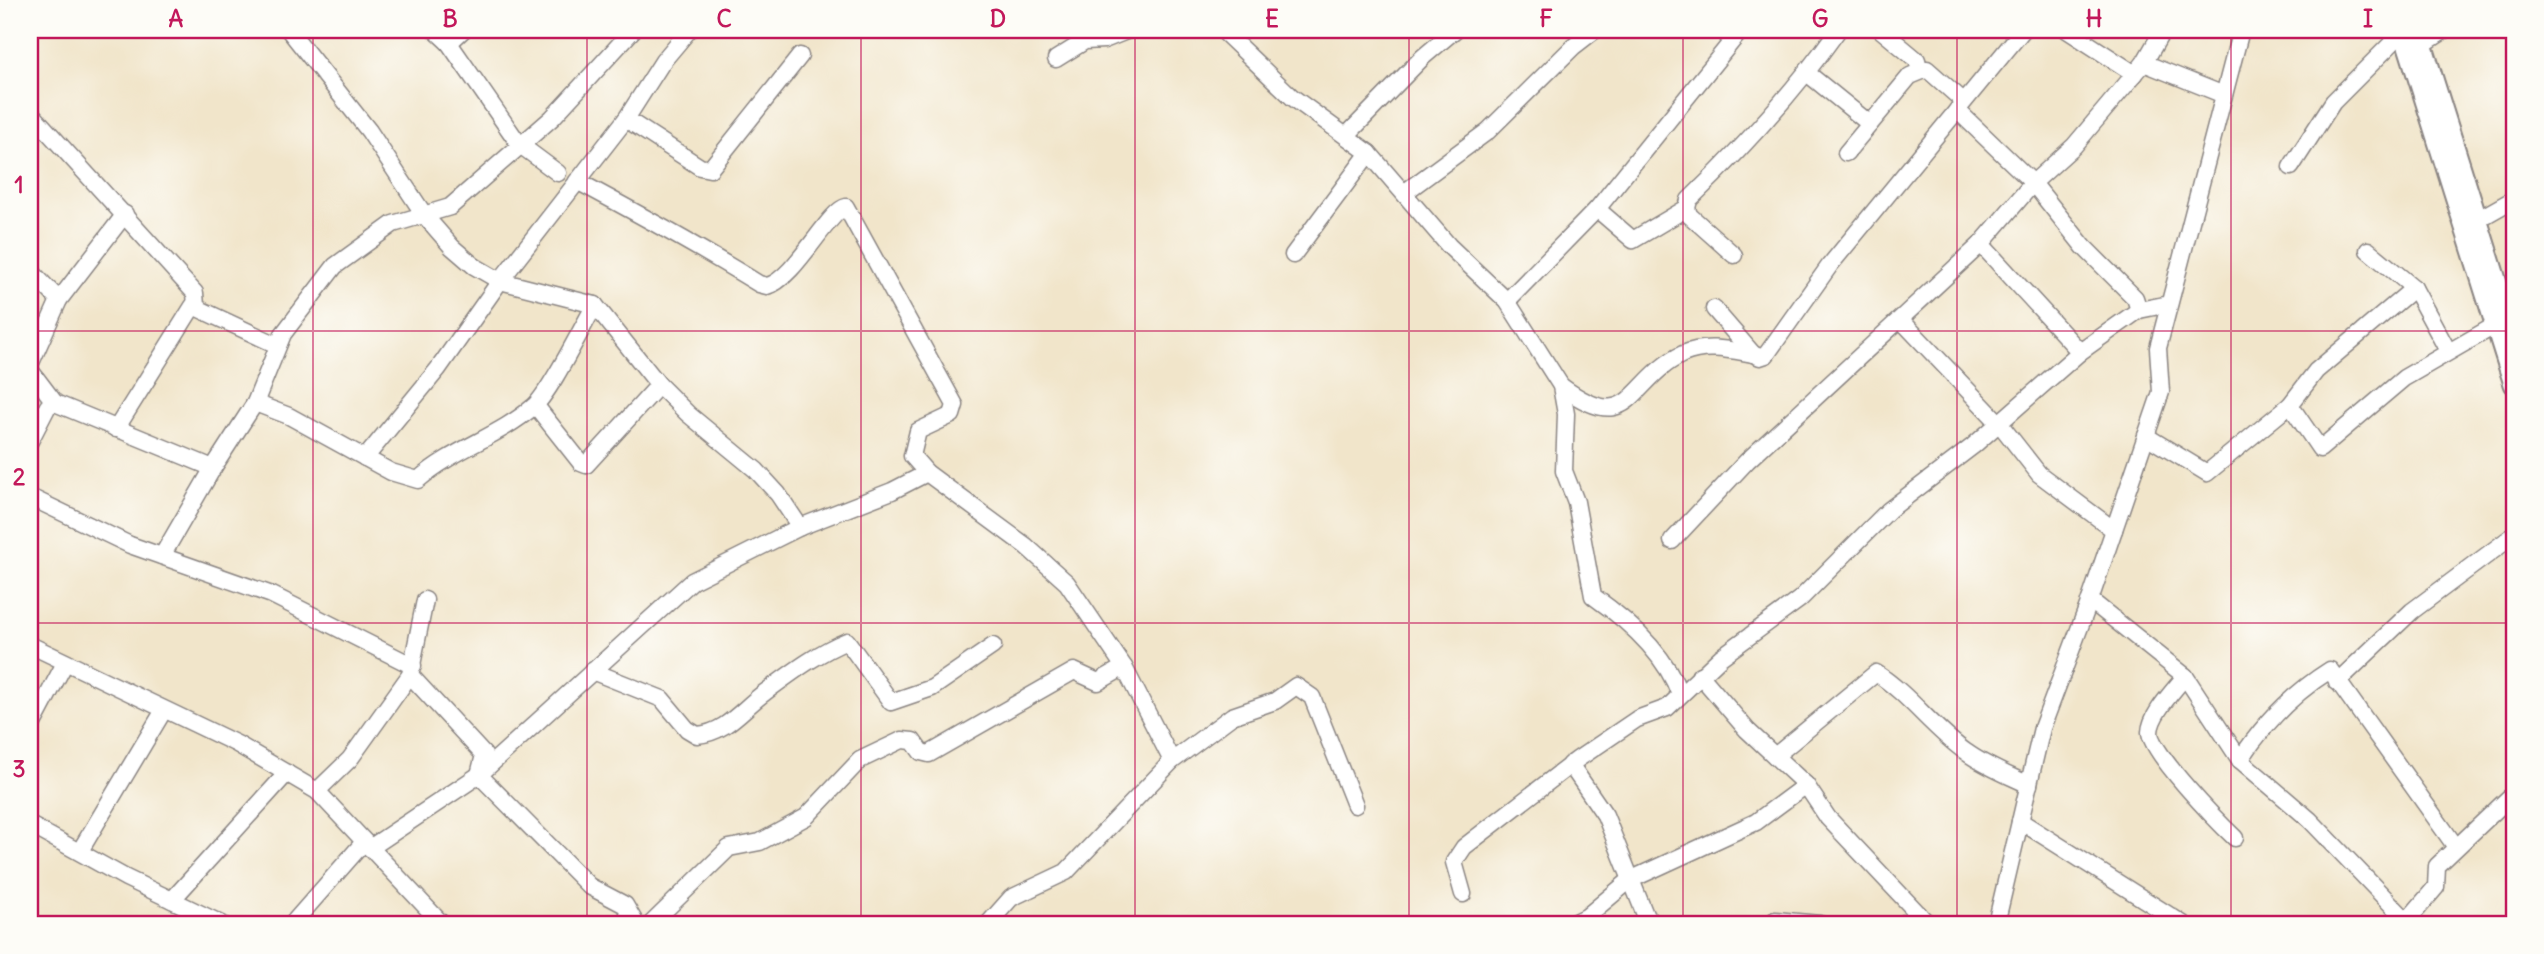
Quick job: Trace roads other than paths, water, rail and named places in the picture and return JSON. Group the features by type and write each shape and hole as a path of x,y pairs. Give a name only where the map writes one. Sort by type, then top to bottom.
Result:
{"main road":[{"path":"2412,34 2477,220 2505,316 2514,384"},
{"path":"2412,34 2514,337"}],"street":[{"path":"289,30 369,131 425,216 452,247 500,281 596,305 659,385 688,414 757,470 778,494 800,527"},
{"path":"435,30 449,43 519,144 558,173"},
{"path":"449,43 463,30"},
{"path":"162,556 213,468 255,403 277,345 316,288 335,266 393,224 408,217 425,216 450,207 519,144 552,118 633,30"},
{"path":"365,458 438,369 500,281 626,119 663,61 689,30"},
{"path":"1056,59 1085,41 1104,40 1129,30"},
{"path":"1222,30 1292,97 1369,153 1449,246 1507,302 1561,386 1586,404 1605,409 1620,407 1684,354 1717,348 1760,357 1766,355 1777,343 1829,265 2023,30"},
{"path":"1346,136 1423,57 1455,30"},
{"path":"1572,30 1573,47"},
{"path":"1404,192 1488,131 1573,47 1595,30"},
{"path":"1507,302 1597,209 1741,30"},
{"path":"1597,209 1633,240 1686,208 1689,200 1732,158 1807,73 1838,30"},
{"path":"1881,30 1917,60 1920,71"},
{"path":"2067,30 2140,69 2224,95"},
{"path":"1672,541 1747,461 1982,244 2033,183 2074,146 2140,69 2163,30"},
{"path":"1996,924 2042,728 2090,600 2161,392 2158,348 2241,30"},
{"path":"2291,167 2333,102 2412,34 2445,30"},
{"path":"626,119 700,167 710,169 800,56"},
{"path":"1846,153 1910,76 1920,71 1932,72 1959,105 2033,183 2084,247 2135,298 2139,310"},
{"path":"1807,73 1870,124"},
{"path":"30,111 195,293 197,306"},
{"path":"1293,255 1369,153"},
{"path":"577,181 767,286 779,281 821,235 838,210 846,208 955,405 952,415 918,431 912,456 928,473 1026,546 1067,583 1124,667 1172,761"},
{"path":"2477,220 2514,198"},
{"path":"1686,208 1689,215 1734,255"},
{"path":"30,365 60,300 125,214"},
{"path":"1982,244 2080,352"},
{"path":"2368,250 2414,288 2448,351"},
{"path":"30,270 60,300"},
{"path":"2146,436 2207,473 2290,405 2316,372 2414,288"},
{"path":"1463,894 1454,862 1464,848 1570,764 1637,719 1667,708 1700,675 1800,599 1889,510 1999,423 2080,352 2139,310 2169,303"},
{"path":"255,403 289,416 391,472 418,480 435,466 492,435 536,406 596,305"},
{"path":"197,306 277,345"},
{"path":"116,429 188,313 197,306"},
{"path":"1714,309 1753,354"},
{"path":"2290,405 2320,449 2404,378 2505,316"},
{"path":"1901,320 1999,423 2039,474 2114,530"},
{"path":"30,370 55,403 213,468"},
{"path":"536,406 581,463 586,465 659,385"},
{"path":"1561,386 1566,414 1564,471 1576,502 1592,596 1624,618 1674,678 1680,695"},
{"path":"30,441 48,406 55,403"},
{"path":"292,924 367,845 479,775 692,582 800,527 892,491 928,473"},
{"path":"30,497 130,545 272,596 411,670 484,755 479,775"},
{"path":"2337,682 2412,611 2514,536"},
{"path":"317,791 350,759 411,670 425,600"},
{"path":"2090,600 2185,676 2240,760 2310,820 2407,921 2436,887 2437,866 2514,793"},
{"path":"592,671 662,699 687,729 697,735 719,731 773,687 829,649 847,641 891,702 932,688 993,646"},
{"path":"30,645 237,744 317,791 442,924"},
{"path":"30,729 65,663"},
{"path":"651,924 729,848 760,842 806,817 860,760 902,740 913,741 921,752 929,754 1074,671 1098,682 1124,667"},
{"path":"2240,760 2264,723 2309,684 2330,670 2456,847"},
{"path":"1775,756 1876,673 1898,687 1923,715 1966,753 2029,785"},
{"path":"1700,675 1747,730 1807,785 1828,818 1924,919"},
{"path":"2185,676 2153,720 2150,734 2157,749 2209,814 2235,838"},
{"path":"988,924 1011,898 1066,872 1172,761 1232,716 1275,701 1296,686 1312,697 1355,805"},
{"path":"80,852 164,710"},
{"path":"1570,764 1605,815 1646,917 1654,924"},
{"path":"172,900 287,773"},
{"path":"479,775 589,886 625,905 636,924"},
{"path":"1572,924 1586,917 1630,880 1756,822 1807,785"},
{"path":"2020,821 2183,924"},
{"path":"30,825 222,924"},
{"path":"1903,924 1924,919"},
{"path":"1775,920 1820,924"}]}
